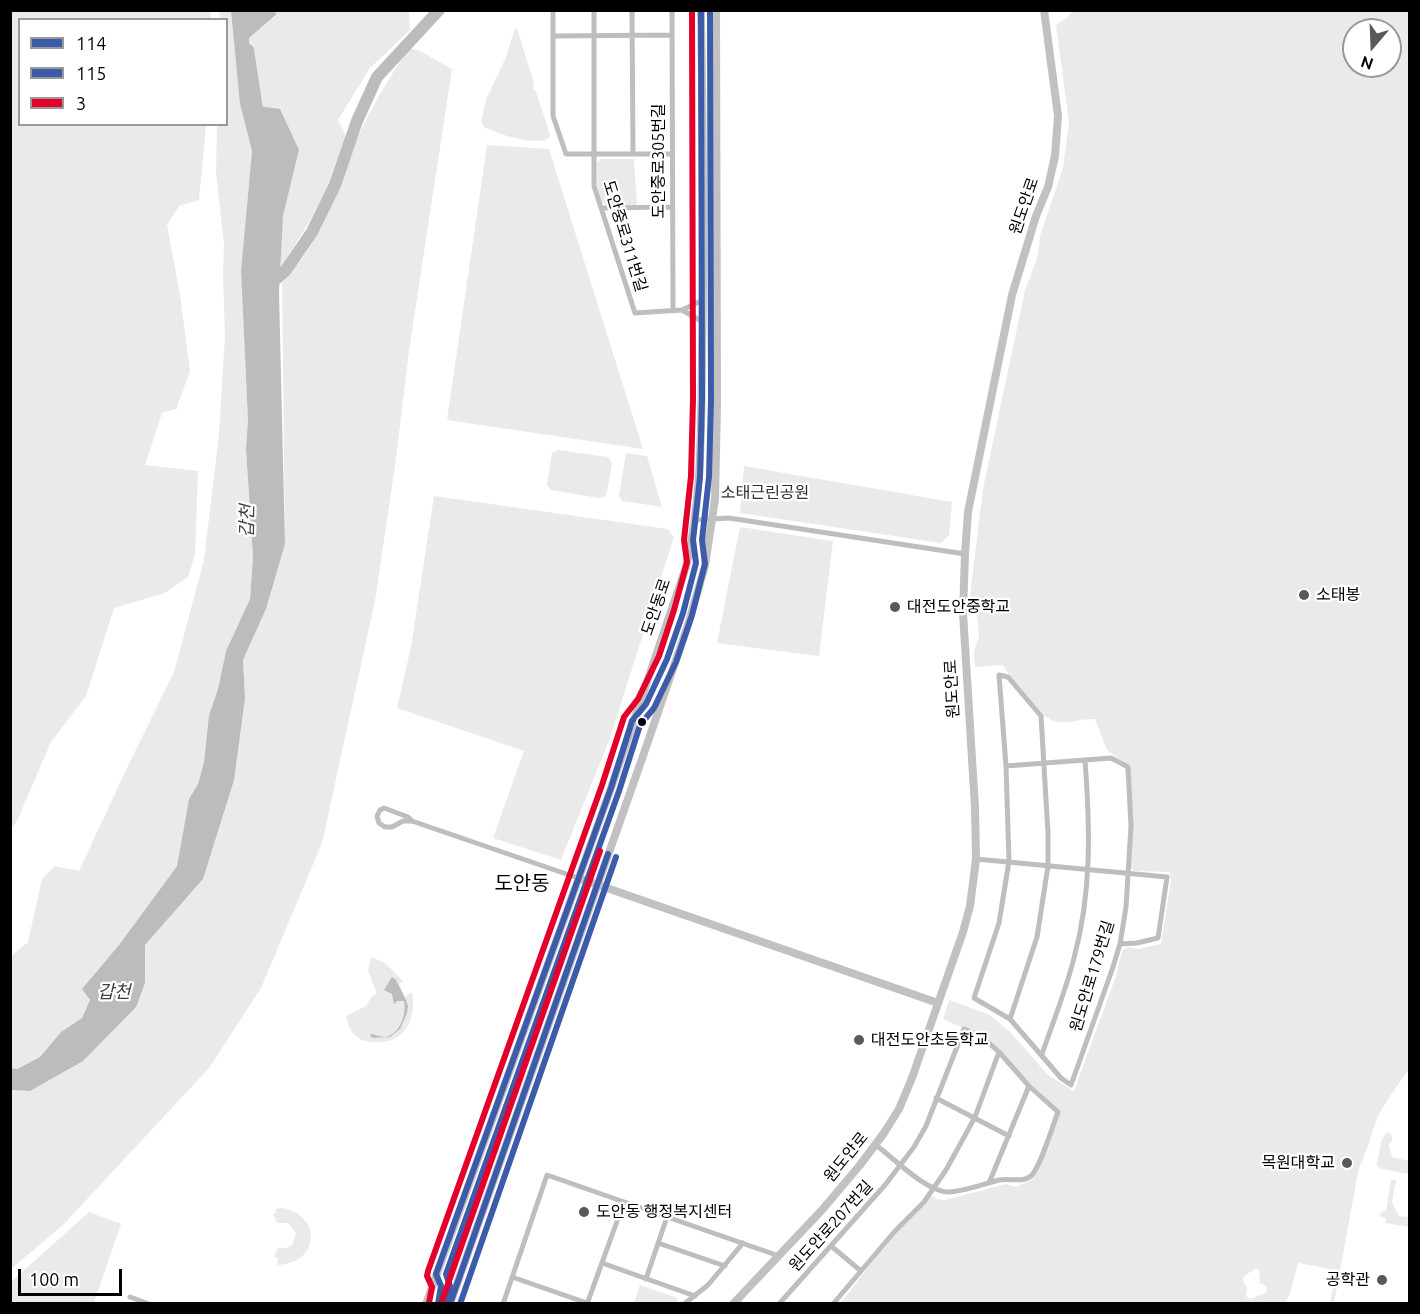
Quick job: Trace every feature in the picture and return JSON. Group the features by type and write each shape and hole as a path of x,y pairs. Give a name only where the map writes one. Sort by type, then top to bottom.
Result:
{"main road":[{"name":"도안동로","path":"426,1304 686,567 696,519 700,477 703,322 701,10"},
{"name":"도안동로","path":"450,1304 688,625 705,566 713,518 717,404 716,10"},
{"name":"원도안로","path":"733,1304 830,1201 876,1145 899,1109 912,1078 966,920 975,880 976,859 963,613 968,512 1010,304 1026,248 1048,187 1055,156 1058,116 1044,10"},
{"path":"578,878 938,1003"}],"street":[{"path":"553,10 553,116 566,154 672,154"},
{"name":"도안중로311번길","path":"594,10 594,186 635,313 682,310 703,300"},
{"name":"도안중로305번길","path":"632,10 633,154"},
{"name":"도안중로305번길","path":"672,10 673,311"},
{"path":"553,36 672,35"},
{"path":"601,208 672,207"},
{"path":"682,310 703,322"},
{"path":"696,519 729,518 965,554"},
{"path":"1010,1020 1037,937 1048,866 1041,716 1008,677 999,675 1006,766 1009,861 999,923 974,998 1010,1020 1042,1054"},
{"name":"원도안로179번길","path":"1006,766 1111,758 1128,767 1131,826 1130,873 1120,944 1071,1085 1061,1078 1042,1054 1075,956 1086,902 1089,870 1085,760"},
{"path":"412,821 408,817 384,808 377,816 379,823 385,827 392,827 403,821 412,821 578,878"},
{"path":"976,859 1167,877 1158,938 1120,944"},
{"name":"원도안로207번길","path":"779,1304 902,1165 926,1126 964,1029 982,1037 999,1052 1029,1086 1058,1112 1040,1159 1030,1177 1022,1180 1007,1179 949,1192 933,1189"},
{"path":"833,1304 933,1189 955,1156 975,1117 999,1052"},
{"path":"989,1183 1029,1086"},
{"path":"936,1098 1009,1136"},
{"path":"876,1145 933,1189"},
{"path":"503,1304 547,1175 779,1256"},
{"path":"512,1277 587,1303 624,1202"},
{"path":"646,1279 667,1217"},
{"path":"658,1243 725,1266"},
{"path":"684,1304 725,1266 743,1243"},
{"path":"831,1246 861,1271"},
{"path":"602,1263 695,1296"},
{"path":"130,1297 149,1304"}],"green space":[{"path":"11,10 210,10 211,18 18,18 18,126 206,126 199,200 179,206 167,225 180,295 190,371 176,409 162,413 145,465 198,471 195,555 188,577 165,593 114,608 86,696 51,742 17,821 11,828"},
{"path":"1073,10 1409,11 1409,1069 1378,1116 1359,1167 1334,1303 1330,1303 1336,1270 1298,1263 1290,1294 1285,1303 840,1304 892,1236 928,1198 934,1196 936,1199 945,1200 1006,1184 1016,1187 1032,1180 1059,1111 982,1036 943,1019 949,1000 990,1015 1010,1032 1048,1075 1074,1091 1116,976 1122,951 1128,947 1138,949 1161,944 1171,880 1169,872 1134,871 1131,868 1130,818 1125,768 1129,766 1107,750 1095,719 1057,722 1049,719 1027,698 1003,665 975,667 974,651 979,637 977,615 970,595 983,489 1025,290 1038,256 1040,236 1063,168 1069,122 1056,25 1067,18","holes":["1256,1268 1259,1270 1260,1283 1267,1287 1266,1293 1250,1299 1246,1296 1247,1288 1243,1277"]},
{"path":"219,11 231,11 240,104 252,151 241,271 248,420 246,449 253,557 250,599 226,651 218,689 209,715 204,762 198,784 189,799 177,866 119,945 83,989 90,1000 82,1018 61,1032 40,1057 17,1069 11,1068 11,956 28,942 42,879 55,866 79,871 174,672 204,560 219,434 225,336 224,243 216,174 217,126 228,126 228,18 220,18"},
{"path":"274,11 409,11 410,30 370,68 338,120 346,137 338,168 311,219 280,269 283,216 299,150 251,106 249,38 277,15"},
{"path":"515,28 550,135 548,139 532,141 515,138 484,127 481,121 486,100 506,57"},
{"path":"408,48 420,51 452,69 409,351 375,601 322,843 261,988 209,1068 63,1225 11,1269 10,1090 30,1091 145,983 145,945 203,879 245,698 243,660 266,609 285,544 282,282 310,247 321,228 364,124"},
{"path":"487,145 549,149 643,449 447,420"},
{"path":"601,159 634,159 637,205 606,205 602,201 597,179 597,162"},
{"path":"558,450 608,457 612,463 607,493 604,497 551,490 547,485 552,453"},
{"path":"626,453 647,456 662,507 622,501 619,496"},
{"name":"소태근린공원","path":"744,466 952,502 949,535 941,543 740,513"},
{"path":"434,496 668,529 674,537 610,738 561,860 493,838 524,751 397,708 411,647"},
{"path":"740,527 833,541 819,656 717,643"},
{"path":"371,957 385,963 403,981 399,984 405,997 412,992 413,1011 406,1028 394,1039 385,1042 368,1042 358,1037 350,1030 346,1016 366,1006 372,996 377,993 368,971"},
{"path":"1388,1132 1392,1136 1389,1145 1392,1157 1409,1161 1409,1174 1381,1169 1376,1165 1381,1143"},
{"path":"1391,1180 1396,1180 1392,1202 1399,1216 1409,1217 1409,1227 1385,1223 1386,1219 1380,1216 1381,1212 1386,1211"},
{"path":"282,1208 296,1213 305,1220 310,1229 311,1239 308,1249 301,1257 291,1263 277,1265 278,1258 274,1257 278,1248 292,1245 296,1233 288,1223 277,1223 273,1214 277,1213 275,1209"},
{"path":"89,1212 121,1224 94,1303 11,1303 11,1282"},
{"path":"640,1285 677,1298 678,1303 634,1303"}],"water":[{"name":"갑천","path":"231,11 274,11 277,14 249,38 251,105 280,109 299,150 283,216 279,292 285,544 266,609 243,660 245,698 234,780 203,879 145,945 145,983 136,1007 83,1061 30,1091 11,1090 11,1068 17,1069 40,1057 61,1032 82,1018 90,1000 82,989 119,945 177,866 189,799 198,784 204,762 209,715 218,689 226,651 250,599 253,557 246,449 248,420 241,271 252,151 240,104"},
{"path":"392,977 396,980 406,1000 407,1013 400,1029 390,1037 372,1038 370,1034 385,1037 395,1032 403,1017 404,1001 397,1001 394,1004 392,994 384,990"}],"waterway":[{"path":"267,282 275,280 286,270 312,232 335,185 357,121 377,77 439,10"},
{"name":"갑천","path":"248,50 259,122"}],"transit line":[{"name":"3","path":"429,1303 432,1287 427,1276 428,1271 602,785 624,717 638,699 659,656 687,562 684,540 691,476 693,399 692,10"},
{"name":"114","path":"438,1304 441,1286 436,1274 611,788 632,721 646,704 667,659 683,613 696,563 693,540 700,477 702,399 701,10"},
{"name":"115","path":"447,1304 450,1286 446,1274 619,791 640,725 654,708 676,662 692,615 705,564 702,540 709,477 711,399 710,10"},
{"name":"3","path":"442,1301 600,851"},
{"name":"114","path":"450,1304 608,854"},
{"name":"115","path":"460,1304 616,857"}],"place":[{"name":"소태봉","path":"1304,595"},
{"name":"대전도안중학교","path":"895,607"},
{"name":"대전도안초등학교","path":"859,1040"},
{"name":"목원대학교","path":"1347,1163"},
{"name":"도안동 행정복지센터","path":"584,1212"},
{"name":"공학관","path":"1382,1280"}],"district":[{"name":"도안동","path":"522,883"}]}
